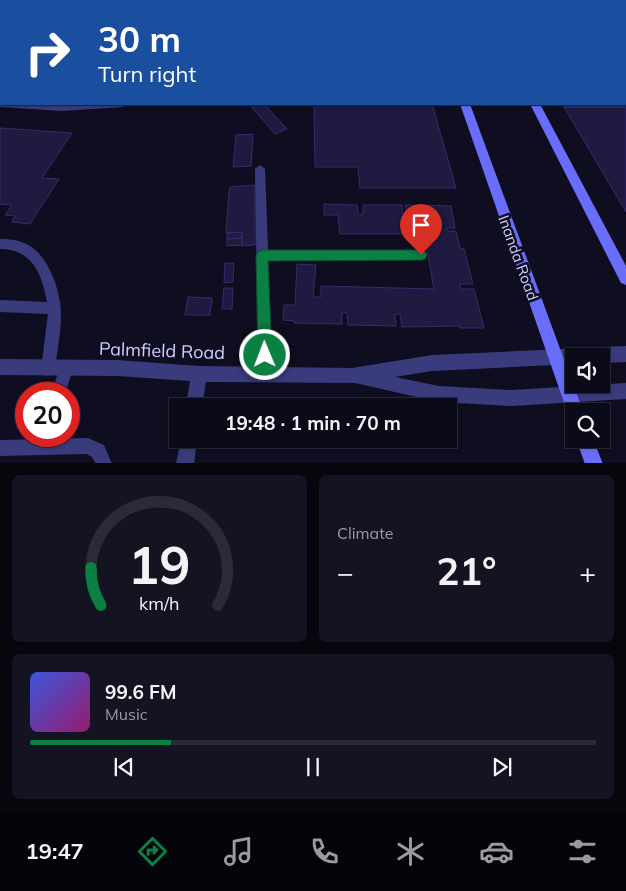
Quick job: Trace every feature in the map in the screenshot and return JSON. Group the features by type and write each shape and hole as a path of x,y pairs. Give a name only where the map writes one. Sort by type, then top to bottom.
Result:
{"main road":[{"name":"Inanda Road","path":"464,105 571,403"},
{"path":"536,105 626,279"},
{"path":"588,448 594,463"}],"street":[{"path":"16,105 62,108 108,105"},
{"name":"Palmfield Road","path":"352,376 432,363 626,354"},
{"name":"Palmfield Road","path":"0,367 117,368 200,374 352,376 438,394 512,398 626,392"},
{"path":"196,398 200,374"},
{"path":"185,463 188,448"}],"lane":[{"path":"260,169 266,374"},
{"path":"0,244 19,246 28,251 39,264 46,278 54,308 48,368"},
{"path":"262,256 421,255"},
{"path":"0,306 54,308"},
{"path":"62,382 66,369"},
{"path":"80,445 88,446 98,451 104,463"},
{"path":"0,448 15,446"}],"building":[{"path":"250,105 265,105 287,129 275,134"},
{"path":"314,105 432,105 456,188 360,188 358,167 315,167"},
{"path":"563,105 626,105 626,107 564,107"},
{"path":"564,107 626,107 626,212"},
{"path":"0,128 72,133 42,178 59,179 30,224 12,222 15,216 5,215 12,205 0,204"},
{"path":"253,134 251,166 233,167 236,135"},
{"path":"255,185 255,245 242,246 242,232 226,233 230,187"},
{"path":"324,204 357,205 358,214 363,214 363,205 402,205 403,214 407,214 405,205 451,206 455,228 447,228 448,231 456,231 460,248 464,249 473,284 460,284 461,289 474,289 484,328 460,328 459,326 402,327 400,314 395,314 396,326 348,325 347,313 342,312 342,324 294,323 294,321 283,320 284,305 295,305 297,264 316,265 313,297 321,297 321,286 434,289 424,234 340,234 338,215 324,215"},
{"path":"242,232 242,238 227,239 227,233"},
{"path":"242,238 242,245 227,246 227,239"},
{"path":"225,263 234,263 233,282 224,283"},
{"path":"224,288 233,288 232,309 222,309"},
{"path":"188,297 212,298 210,315 185,315"}],"route":[{"path":"265,355 262,256 421,255"}]}
